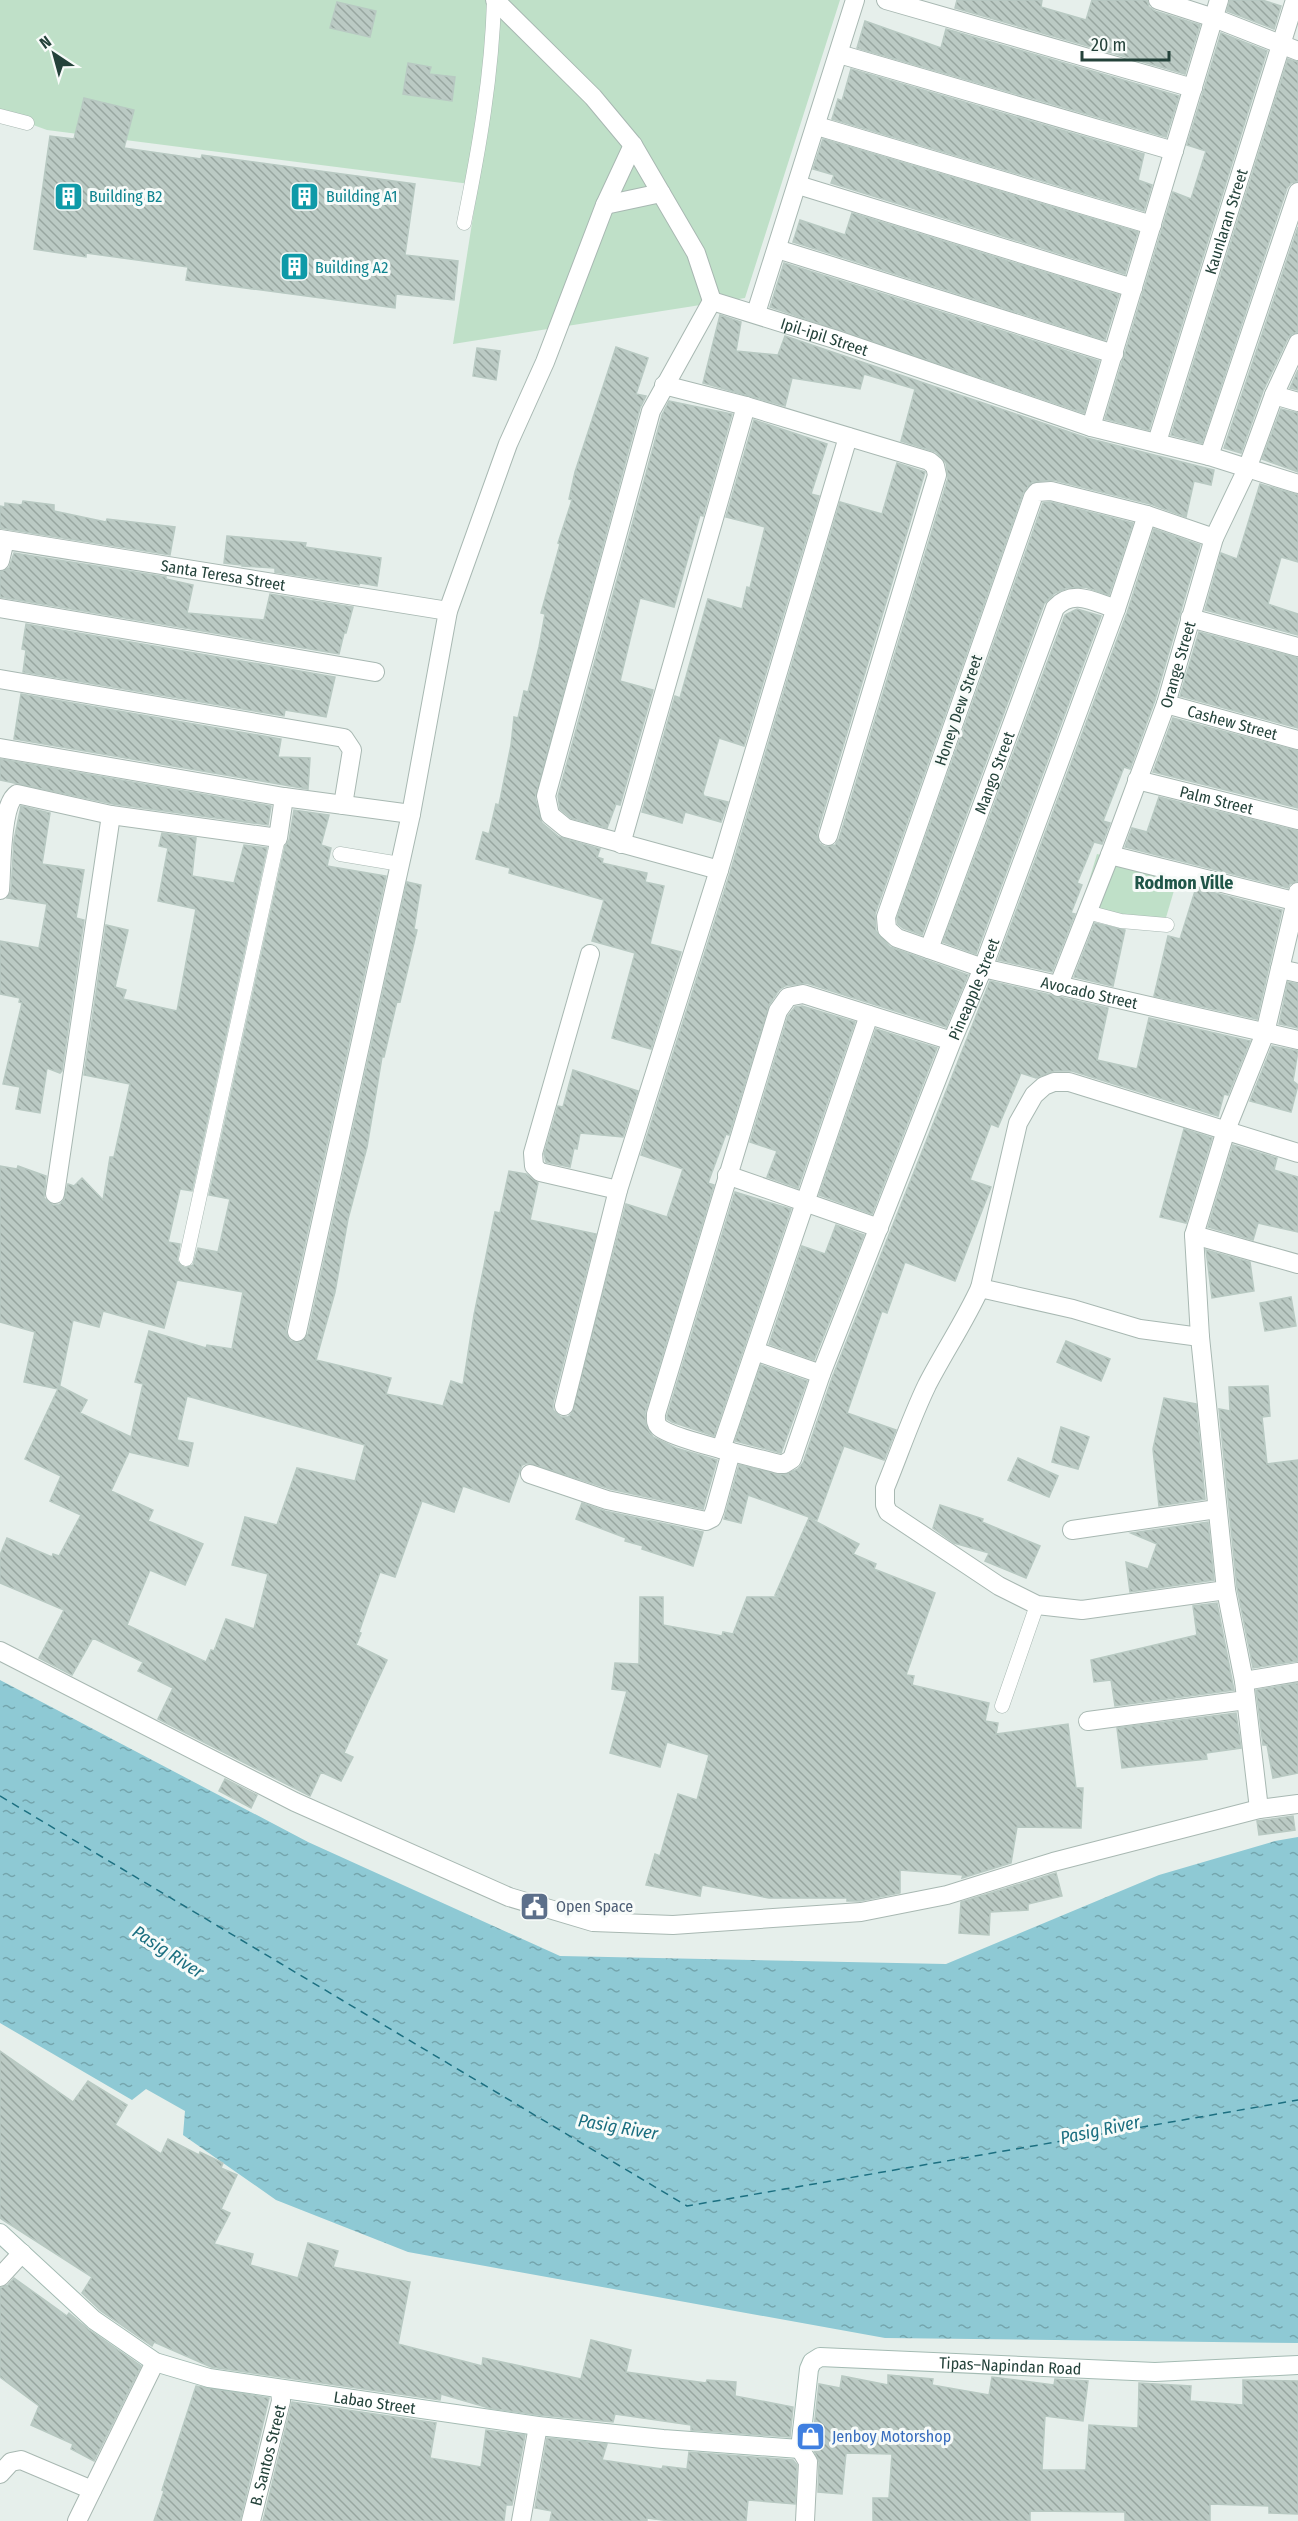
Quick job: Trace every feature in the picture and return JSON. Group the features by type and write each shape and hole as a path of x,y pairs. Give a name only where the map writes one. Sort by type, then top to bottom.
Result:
{"street":[{"path":"494,0 593,97 633,146 696,253 712,301 651,411 546,796 549,815 566,828 719,870"},
{"path":"756,313 855,0"},
{"path":"886,0 1193,88"},
{"path":"1158,0 1214,18 1298,51"},
{"path":"1091,427 1219,0"},
{"name":"Kaunlaran Street","path":"1156,442 1295,0"},
{"path":"839,54 1174,151"},
{"path":"817,126 1152,225"},
{"path":"297,1332 411,814 448,611 508,444 545,362 605,205 633,146"},
{"path":"798,185 1133,288"},
{"path":"1209,456 1298,192"},
{"path":"605,205 661,193"},
{"path":"777,249 1114,354"},
{"name":"Ipil-ipil Street","path":"712,301 756,313 1091,427 1209,456 1298,484"},
{"name":"Orange Street","path":"1058,987 1166,704 1214,538 1247,469 1274,395 1298,343"},
{"path":"664,385 746,406 929,460 936,466 937,475 828,836"},
{"path":"1274,395 1298,402"},
{"path":"621,844 746,406"},
{"path":"564,1406 618,1190 719,870 848,437"},
{"name":"Honey Dew Street","path":"887,930 886,917 1029,503 1037,492 1051,491 1147,515"},
{"path":"1147,515 1214,538"},
{"name":"Pineapple Street","path":"726,1450 779,1464 792,1459 821,1374 983,968 1116,609 1147,515"},
{"path":"0,561 2,540"},
{"name":"Santa Teresa Street","path":"2,540 448,611"},
{"name":"Mango Street","path":"929,949 1055,608 1063,599 1074,596 1116,609"},
{"path":"0,608 375,672"},
{"path":"1190,618 1298,648"},
{"path":"0,679 345,738 352,750 343,805"},
{"name":"Cashew Street","path":"1166,704 1298,740"},
{"path":"0,748 284,797 411,814"},
{"name":"Palm Street","path":"1137,780 1298,820"},
{"path":"0,890 6,794 22,795 111,815 278,838 284,797"},
{"path":"55,1194 111,815"},
{"path":"1110,855 1297,899 1265,1033 1226,1131 1194,1235 1200,1337 1226,1590 1244,1681 1259,1809"},
{"name":"Avocado Street","path":"887,930 897,938 983,968 1058,987 1298,1040"},
{"path":"590,954 532,1162 536,1170 544,1174 618,1190"},
{"path":"1280,969 1298,973"},
{"path":"726,1450 667,1432 658,1426 656,1420 727,1175 778,1011 788,997 802,994 952,1041"},
{"path":"530,1474 607,1500 706,1521 713,1515 726,1450 755,1351 868,1015"},
{"path":"1226,1590 1082,1610 1037,1605 999,1586 888,1512 885,1505 885,1488 926,1388 980,1288 1018,1123 1034,1095 1044,1086 1054,1082 1069,1082 1298,1153"},
{"path":"727,1175 879,1228"},
{"path":"1194,1235 1298,1264"},
{"path":"980,1288 1073,1309 1140,1329 1200,1337"},
{"path":"755,1351 821,1374"},
{"path":"1072,1530 1217,1509"},
{"path":"0,1651 295,1802 508,1897 593,1922 673,1925 861,1912 947,1895 1053,1862 1259,1809 1298,1804"},
{"path":"1244,1681 1298,1672"},
{"path":"1088,1721 1246,1700"},
{"name":"Labao Street","path":"0,2233 94,2320 155,2362 209,2378 537,2426 663,2439 800,2449"},
{"path":"0,2277 22,2253"},
{"name":"Tipas–Napindan Road","path":"800,2449 809,2369 812,2362 820,2357 1155,2372 1298,2365"},
{"path":"77,2521 155,2362"},
{"name":"B. Santos Street","path":"251,2521 281,2401 280,2389"},
{"path":"521,2521 537,2426"},
{"path":"800,2449 808,2462 805,2521"},
{"path":"0,2474 11,2462 21,2460 92,2490"}],"lane":[{"path":"464,223 488,91 493,45 494,0"},
{"path":"0,116 27,123"},
{"path":"186,1259 278,838"},
{"path":"340,854 400,864"},
{"path":"1087,912 1121,921 1167,925"},
{"path":"1002,1706 1037,1605"}],"green space":[{"path":"0,0 840,0 745,298 453,344 478,185 47,130 0,113"},
{"path":"1097,854 1178,877 1162,931 1081,907"}],"water":[{"name":"Pasig River","path":"0,1680 308,1842 560,1956 946,1964 1159,1875 1275,1841 1298,1837 1298,2343 885,2338 408,2252 276,2200 183,2135 185,2111 146,2089 132,2100 0,2023"}],"building":[{"path":"957,0 1042,0 1041,7 1086,20 1092,0 1147,0 1149,7 1155,11 1200,25 1185,74 955,8"},
{"path":"1230,0 1262,0 1281,6 1274,29 1227,11"},
{"path":"337,2 376,11 370,37 330,28"},
{"path":"865,21 941,48 946,29 1179,96 1166,137 857,48"},
{"path":"1221,33 1267,51 1149,430 1105,419 1173,192 1191,199 1206,151 1187,145"},
{"path":"1288,59 1298,62 1298,181 1291,183 1287,188 1202,443 1171,435"},
{"path":"408,63 431,67 429,74 455,77 452,101 403,94"},
{"path":"851,69 1144,154 1138,180 1152,185 1144,211 832,119 838,99 842,101"},
{"path":"84,98 134,110 124,148 201,159 202,155 415,184 405,255 458,261 454,300 396,294 395,308 186,280 188,267 86,253 86,257 34,249 50,136 74,139"},
{"path":"823,139 1138,232 1125,274 831,183 834,175 813,169"},
{"path":"852,213 1119,295 1105,340 793,242 800,220 845,235"},
{"path":"1298,227 1298,332 1288,338 1263,391 1241,453 1224,448"},
{"path":"784,263 1099,361 1084,413 770,307"},
{"path":"720,315 741,322 736,351 778,355 785,336 1087,438 1214,470 1211,485 1194,481 1186,517 1150,504 1053,480 1032,482 1023,493 875,914 876,931 890,947 968,975 946,1027 806,983 785,986 779,990 769,1005 729,1135 726,1134 708,1183 714,1185 645,1413 646,1426 653,1437 676,1448 717,1460 703,1509 610,1489 528,1463 522,1465 509,1502 463,1486 454,1512 422,1501 395,1577 380,1572 359,1632 361,1633 356,1645 387,1660 344,1753 353,1757 341,1781 321,1772 310,1796 158,1719 173,1688 138,1671 143,1662 93,1638 72,1675 39,1658 64,1610 0,1583 0,1555 7,1538 52,1557 53,1554 59,1556 81,1515 50,1501 61,1476 25,1459 58,1389 24,1382 35,1332 0,1322 0,1166 17,1169 18,1166 46,1176 44,1198 53,1205 59,1205 64,1200 68,1184 74,1186 82,1178 103,1200 110,1157 114,1157 130,1084 84,1075 106,925 128,930 115,987 126,990 123,999 177,1011 196,909 158,901 168,848 159,846 162,833 196,838 192,876 234,883 244,845 267,848 192,1191 180,1189 168,1242 180,1244 177,1261 185,1268 193,1265 198,1248 218,1252 230,1199 209,1195 294,810 329,815 321,845 331,848 327,866 386,876 286,1330 287,1336 290,1341 300,1343 308,1334 407,882 421,885 414,929 417,930 400,1002 397,1001 384,1057 382,1057 367,1147 348,1219 335,1292 316,1360 391,1378 386,1394 443,1406 451,1381 463,1385 474,1315 495,1212 500,1213 509,1171 526,1174 538,1183 530,1220 596,1234 553,1403 553,1410 561,1417 568,1417 572,1413 626,1204 667,1217 683,1169 641,1155 730,873 840,502 882,514 897,463 925,472 817,833 819,843 825,847 835,845 839,839 948,478 946,463 936,452 901,441 915,389 864,374 860,389 792,378 785,406 703,383","holes":["177,1280 243,1292 232,1349 207,1345 206,1348 149,1331 135,1382 143,1384 131,1437 80,1413 87,1400 60,1386 59,1389 73,1320 99,1327 103,1311 164,1328","187,1396 365,1445 355,1481 297,1468 277,1525 245,1517 232,1565 268,1574 254,1629 226,1619 214,1651 211,1650 206,1662 127,1625 150,1570 185,1585 203,1544 148,1521 153,1510 111,1491 129,1452 188,1466 193,1443 177,1440"]},
{"path":"616,347 648,358 636,394 646,396 640,408 535,798 542,823 559,837 600,849 597,857 603,859 602,863 647,873 645,882 664,886 650,944 681,952 651,1049 612,1038 635,953 592,941 604,900 509,873 510,868 476,859 483,832 489,834 496,804 499,805 514,717 518,718 524,691 528,692 545,614 541,613 560,544 558,543 572,500 569,499 575,472"},
{"path":"477,348 500,351 496,380 473,376"},
{"path":"1298,370 1298,390 1290,388"},
{"path":"669,401 732,414 674,607 640,598 620,681 653,690 620,805 616,804 607,828 571,818 560,809 558,796 662,415"},
{"path":"1281,409 1298,413 1298,472 1262,459"},
{"path":"754,420 827,444 811,494 819,496 744,746 719,738 703,793 704,796 728,802 721,822 685,812 682,823 642,812 675,696 680,698 708,599 742,609 747,587 750,588 765,527 726,517"},
{"path":"1260,484 1298,495 1298,562 1281,557 1268,604 1298,614 1298,635 1205,610 1221,553 1237,559"},
{"path":"23,501 54,505 54,511 106,522 107,519 175,527 170,555 0,528 0,506 5,507 5,503 22,505"},
{"path":"1050,502 1133,523 1109,595 1085,587 1067,588 1055,593 1044,604 922,935 903,928 898,924 897,918 1043,503"},
{"path":"1154,529 1200,545 1155,700 1130,769 1124,767 1103,821 1110,823 1102,844 1094,842 1077,883 1082,885 1071,913 1075,914 1052,972 998,960 1127,613"},
{"path":"227,536 306,543 305,547 381,558 377,586 275,572 275,568 224,563"},
{"path":"14,553 166,577 166,579 193,585 187,613 264,620 270,594 353,607 339,654 0,597 0,572 9,568"},
{"path":"1077,609 1101,616 976,954 943,942 1065,615"},
{"path":"26,624 335,677 326,717 285,710 284,716 23,672 26,650 22,649"},
{"path":"1199,632 1298,658 1298,728 1180,696"},
{"path":"21,694 281,739 278,757 310,758 308,789 14,739"},
{"path":"1173,718 1298,751 1298,808 1153,772"},
{"path":"0,759 271,806 268,825 113,804 0,780"},
{"path":"1159,797 1298,831 1298,881 1290,884 1288,888 1125,847 1132,828 1147,832"},
{"path":"21,806 50,813 42,864 84,870 76,918 84,920 62,1071 60,1073 47,1068 40,1113 16,1109 20,1087 3,1084 22,1003 19,1002 20,998 0,994 0,941 39,948 47,904 7,898 11,891 14,840"},
{"path":"1196,888 1282,910 1257,1019 1154,996 1168,936 1180,939"},
{"path":"1095,923 1125,930 1113,986 1074,977"},
{"path":"990,981 1108,1008 1097,1060 1137,1069 1149,1018 1250,1041 1228,1095 1224,1094 1218,1116 1072,1071 1054,1071 1036,1078 1021,1073 998,1127 991,1124 970,1180 991,1187 955,1281 905,1262 887,1313 882,1311 847,1413 896,1430 884,1460 844,1446 817,1520 748,1495 741,1523 724,1519 739,1465 784,1475 798,1469 803,1463 832,1378"},
{"path":"1288,982 1298,984 1298,1028 1279,1024"},
{"path":"802,1006 855,1022 798,1188 767,1177 777,1151 750,1142 788,1016 795,1007"},
{"path":"876,1029 937,1048 872,1214 819,1195"},
{"path":"1272,1046 1298,1051 1293,1081 1298,1085 1291,1112 1250,1101"},
{"path":"573,1070 638,1091 623,1137 580,1133 570,1167 546,1162 544,1154 558,1106 563,1107"},
{"path":"1184,1129 1212,1138 1186,1223 1160,1217"},
{"path":"1233,1145 1277,1158 1274,1170 1298,1177 1298,1232 1258,1223 1253,1240 1208,1227"},
{"path":"735,1192 791,1209 714,1436 672,1422 667,1419 667,1416"},
{"path":"836,1225 864,1235 814,1360 769,1344 802,1246 825,1254"},
{"path":"1206,1250 1250,1262 1254,1291 1212,1298"},
{"path":"1291,1297 1296,1326 1265,1331 1260,1303"},
{"path":"1066,1341 1110,1359 1101,1381 1057,1362"},
{"path":"761,1365 807,1381 781,1453 735,1441"},
{"path":"1268,1386 1270,1416 1262,1417 1267,1464 1298,1460 1298,1661 1253,1668 1237,1588 1219,1409 1230,1411 1229,1387"},
{"path":"1164,1398 1196,1404 1205,1499 1159,1506 1153,1449"},
{"path":"1061,1427 1089,1437 1078,1469 1052,1462"},
{"path":"1018,1458 1058,1476 1049,1497 1008,1480"},
{"path":"582,1503 605,1511 703,1532 693,1566 642,1549 643,1546 625,1541 626,1538 576,1519"},
{"path":"940,1505 983,1519 982,1522 1040,1546 1026,1578 985,1561 989,1553 954,1543 933,1528"},
{"path":"809,1518 859,1544 853,1554 876,1564 874,1569 935,1593 906,1675 914,1676 912,1685 989,1703 985,1721 998,1723 996,1734 1068,1724 1076,1788 1083,1788 1081,1828 1017,1827 1011,1863 962,1878 963,1875 900,1870 900,1893 860,1901 847,1901 847,1898 769,1898 702,1885 700,1896 646,1885 655,1854 660,1856 678,1794 697,1800 709,1755 667,1742 660,1767 610,1753 627,1691 612,1689 615,1663 639,1664 640,1597 663,1597 663,1625 722,1636 723,1632 733,1634 747,1597 780,1597 775,1595"},
{"path":"1208,1522 1214,1580 1130,1592 1126,1562 1148,1569 1157,1544 1131,1533"},
{"path":"1217,1603 1234,1690 1115,1706 1111,1680 1094,1682 1091,1660 1197,1635 1193,1606"},
{"path":"1298,1683 1298,1773 1273,1778 1267,1745 1263,1745 1256,1690"},
{"path":"1236,1713 1241,1748 1206,1753 1207,1759 1122,1768 1117,1728"},
{"path":"225,1779 257,1795 251,1808 219,1791"},
{"path":"1293,1816 1295,1830 1259,1835 1257,1821"},
{"path":"1056,1873 1062,1896 1028,1904 1028,1910 990,1912 989,1935 959,1933 961,1902"},
{"path":"0,2051 73,2102 88,2081 127,2105 115,2125 161,2154 168,2139 199,2155 200,2152 223,2163 221,2168 237,2175 221,2209 230,2213 214,2244 253,2254 250,2265 298,2278 308,2243 338,2251 333,2267 410,2282 398,2344 482,2366 483,2358 581,2379 591,2340 631,2350 626,2372 706,2383 707,2380 736,2382 735,2396 793,2407 790,2437 691,2430 691,2425 615,2414 613,2422 489,2408 441,2394 440,2400 211,2367 154,2342 152,2346 101,2311 82,2293 92,2277 0,2218"},
{"path":"14,2278 67,2316 69,2313 141,2366 94,2461 71,2449 73,2444 31,2425 39,2406 0,2377 0,2288 8,2285"},
{"path":"888,2375 933,2379 932,2385 989,2395 992,2377 1054,2385 1055,2379 1088,2381 1083,2421 1045,2416 1042,2470 1086,2470 1089,2425 1138,2428 1139,2383 1191,2386 1190,2401 1243,2405 1243,2380 1298,2381 1298,2514 1269,2513 1269,2506 1210,2504 1210,2521 1125,2521 1125,2512 1030,2511 1030,2521 873,2521 873,2498 889,2498 892,2454 846,2453 842,2494 818,2492 819,2462 812,2446 819,2384 840,2388 842,2376 888,2385"},
{"path":"196,2386 269,2398 240,2521 154,2521"},
{"path":"292,2402 436,2423 430,2458 481,2467 486,2430 525,2435 512,2505 506,2505 504,2521 263,2521"},
{"path":"547,2438 607,2444 602,2460 662,2469 663,2466 687,2469 689,2452 793,2460 797,2465 795,2504 748,2500 746,2521 670,2521 647,2518 647,2521 550,2521 552,2511 535,2508"}],"ferry route":[{"path":"0,1796 687,2206 1298,2100"}],"place":[{"name":"Building B2","path":"68,196"},
{"name":"Building A1","path":"305,196"},
{"name":"Building A2","path":"294,267"},
{"name":"Open Space","path":"535,1906"},
{"name":"Jenboy Motorshop","path":"811,2436"}],"district":[{"name":"Rodmon Ville","path":"1184,883"}]}
